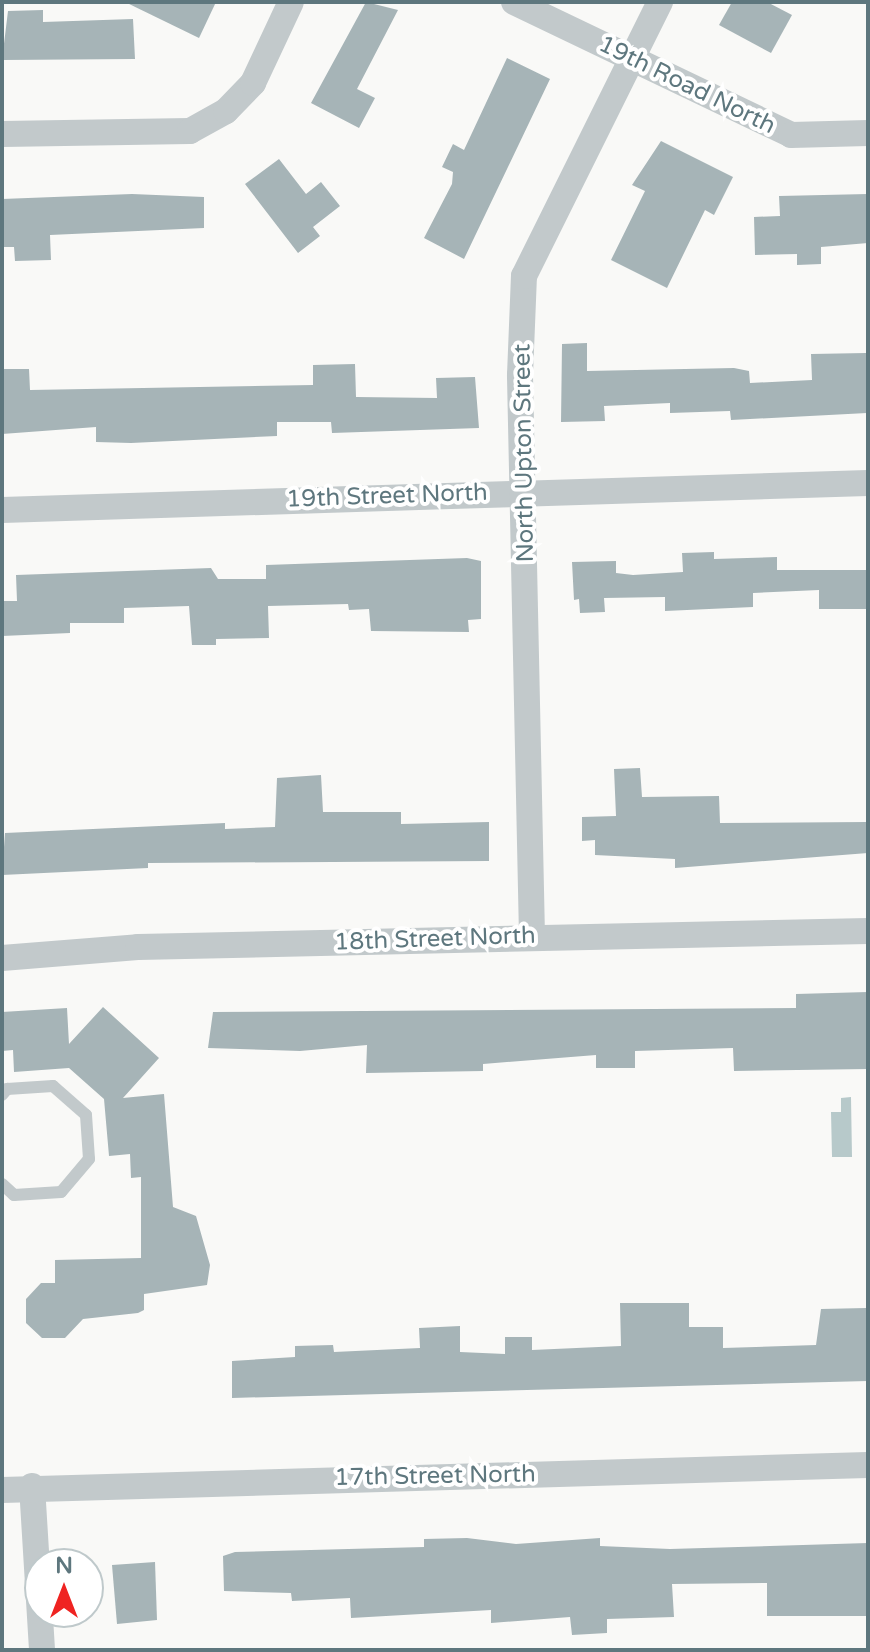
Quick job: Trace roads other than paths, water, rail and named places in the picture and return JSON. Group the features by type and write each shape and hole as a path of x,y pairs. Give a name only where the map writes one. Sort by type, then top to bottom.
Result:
{"street":[{"path":"2,134 190,131 226,111 253,83 291,2"},
{"name":"19th Road North","path":"514,2 791,135 868,133"},
{"name":"North Upton Street","path":"532,936 523,491 524,276 660,2"},
{"name":"19th Street North","path":"2,510 523,491 868,483"},
{"name":"18th Street North","path":"2,958 138,947 868,931"},
{"name":"17th Street North","path":"2,1490 32,1486 868,1465"},
{"path":"32,1486 42,1650"}],"lane":[{"path":"2,1095 7,1089 53,1086 86,1115 89,1159 61,1192 14,1195 2,1184"}]}
